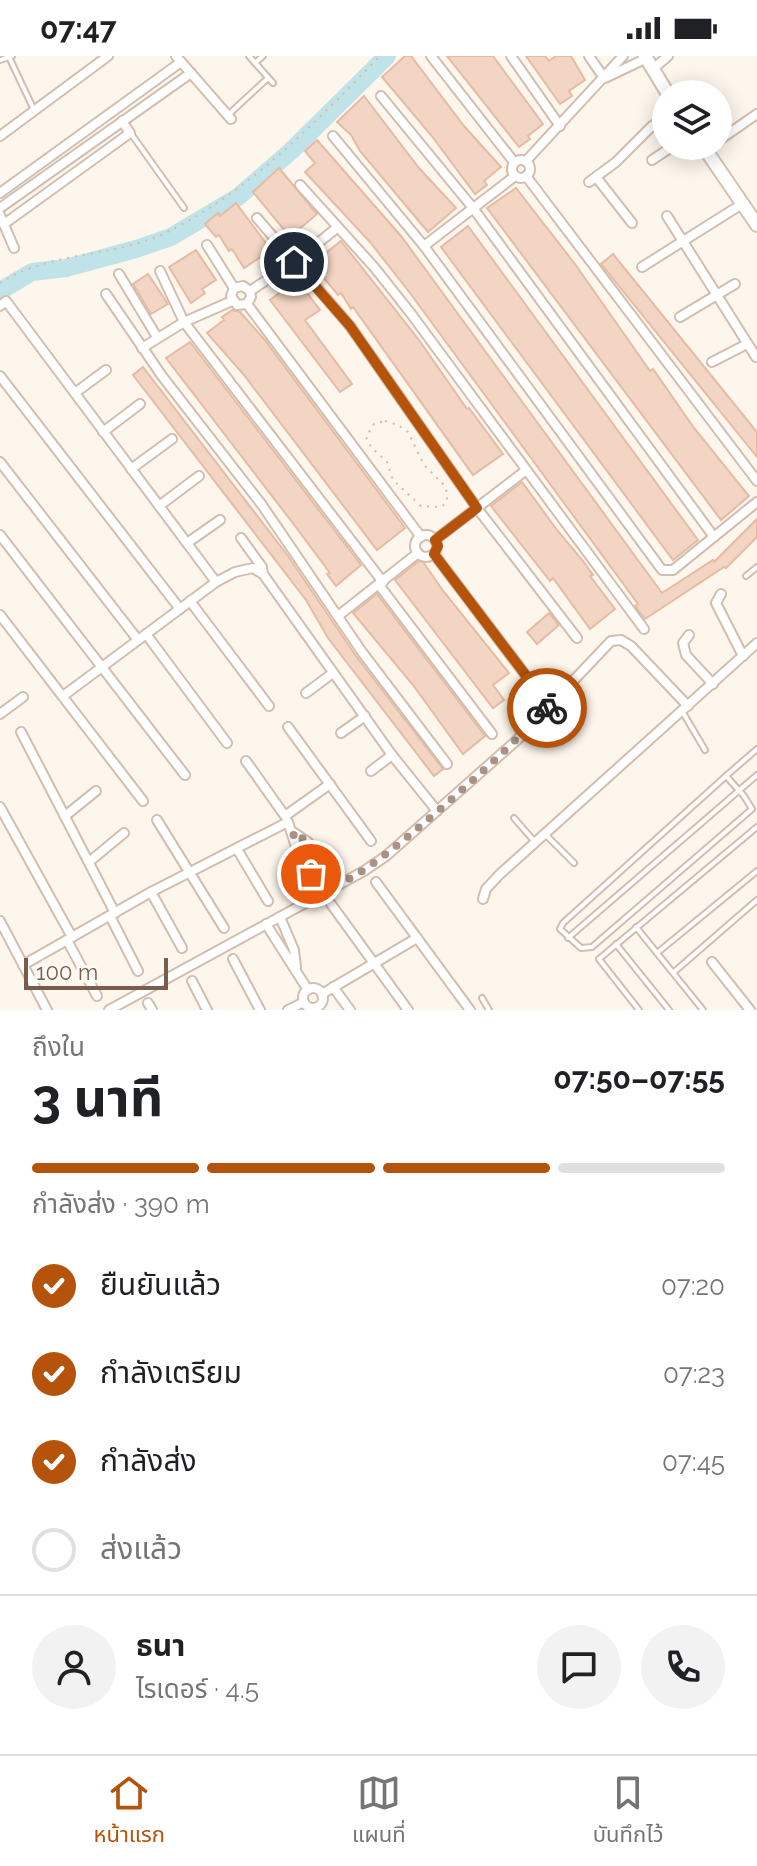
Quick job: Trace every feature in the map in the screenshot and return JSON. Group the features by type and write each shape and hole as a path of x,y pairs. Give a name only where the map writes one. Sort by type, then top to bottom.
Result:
{"main road":[{"path":"648,61 660,80"},
{"path":"714,160 757,225"}],"street":[{"path":"0,136 108,56"},
{"path":"431,56 514,162"},
{"path":"511,56 560,126"},
{"path":"589,56 604,78"},
{"path":"526,161 623,56"},
{"path":"604,78 668,56"},
{"path":"0,193 179,59 230,117"},
{"path":"0,208 191,73"},
{"path":"381,96 473,208 714,537"},
{"path":"732,131 757,114"},
{"path":"14,248 2,219 130,133 122,121"},
{"path":"632,223 592,179 616,162 652,126"},
{"path":"333,136 424,246 662,570 673,570 757,502"},
{"path":"515,176 512,167 519,159 526,161 530,169 526,176"},
{"path":"424,246 515,176 526,176"},
{"path":"526,176 757,481"},
{"path":"300,185 409,311 644,629"},
{"path":"642,267 742,204"},
{"path":"667,216 756,357"},
{"path":"257,218 350,326 477,508 577,638"},
{"path":"250,291 294,262 338,227"},
{"path":"207,245 234,288"},
{"path":"160,271 184,322 492,734"},
{"path":"119,274 157,337"},
{"path":"680,317 735,284"},
{"path":"243,286 250,291 247,304 237,305 232,301 234,288 243,286"},
{"path":"106,294 142,348 262,505 338,616 447,764"},
{"path":"0,306 6,301 216,582"},
{"path":"142,348 184,322 232,301"},
{"path":"247,304 421,537"},
{"path":"712,362 747,344"},
{"path":"75,393 106,370"},
{"path":"0,376 180,609"},
{"path":"103,432 140,404"},
{"path":"131,469 172,439"},
{"path":"0,462 227,743"},
{"path":"435,540 525,471"},
{"path":"159,506 199,476"},
{"path":"187,543 220,520"},
{"path":"0,535 185,775"},
{"path":"430,535 435,540 438,546 434,554 425,557 418,553 416,543 421,537 430,535"},
{"path":"241,538 333,673 437,811"},
{"path":"338,616 418,553"},
{"path":"434,554 549,706"},
{"path":"63,696 216,582 248,568 263,574"},
{"path":"721,594 716,603 719,612 743,656"},
{"path":"190,601 269,706"},
{"path":"0,615 143,801"},
{"path":"689,635 683,643 686,655 713,684"},
{"path":"109,1010 386,856 490,765 611,641 621,640 631,646 685,709"},
{"path":"483,899 486,889 500,874 757,643"},
{"path":"306,693 333,673"},
{"path":"0,714 23,697"},
{"path":"341,733 365,716"},
{"path":"288,727 371,841"},
{"path":"21,732 89,862 138,971"},
{"path":"371,771 392,755"},
{"path":"246,761 287,819 299,856 323,893"},
{"path":"23,965 151,892 237,849 287,819 330,784"},
{"path":"65,816 96,791"},
{"path":"0,807 70,938 97,996"},
{"path":"157,820 224,928"},
{"path":"0,829 9,823"},
{"path":"293,832 308,842 338,885"},
{"path":"89,862 124,833"},
{"path":"237,849 268,901"},
{"path":"376,882 470,1010"},
{"path":"151,892 182,948"},
{"path":"331,904 408,1010"},
{"path":"280,917 294,950 296,968"},
{"path":"0,921 47,1010"},
{"path":"266,924 308,990"},
{"path":"322,994 417,938"},
{"path":"233,959 260,1010"},
{"path":"712,962 750,1010"},
{"path":"192,981 207,1010"},
{"path":"333,987 350,1010"},
{"path":"316,989 322,994 323,1001 316,1009 306,1006 304,1002 308,990 316,989"},
{"path":"288,1010 304,1002"}],"lane":[{"path":"249,56 273,83"},
{"path":"255,63 263,56"},
{"path":"0,60 11,57 34,110"},
{"path":"230,117 268,78"},
{"path":"130,133 184,208"},
{"path":"746,576 757,567"},
{"path":"685,709 705,750"},
{"path":"726,776 752,809 592,947 581,948 568,938 560,929 563,923 726,776 757,749"},
{"path":"568,938 757,775"},
{"path":"514,818 535,843"},
{"path":"639,1010 599,959 757,827"},
{"path":"545,834 574,863"},
{"path":"657,953 757,871"},
{"path":"674,972 757,900"},
{"path":"636,927 703,1010"},
{"path":"616,944 669,1010"},
{"path":"482,998 489,1010"}],"path":[{"path":"0,283 28,268 119,248 163,234 223,199 312,125 380,56"},
{"path":"391,422 408,432 424,465 444,485 448,495 445,504 426,508 421,506 393,480 387,462 371,447 366,437 374,424 391,422"}],"building":[{"path":"405,56 411,56 464,126 501,167 484,181 487,185 475,194 382,77"},
{"path":"447,56 493,56 543,124 519,147"},
{"path":"526,56 545,56 549,61 556,56 571,56 585,80 569,91 572,96 560,104"},
{"path":"364,96 419,168 456,208 428,232 360,151 351,135 337,122"},
{"path":"317,140 401,236 662,593 714,562 757,519 757,537 726,568 645,619 635,606 638,604 410,293 370,242 305,172 315,163 305,151"},
{"path":"279,168 317,214 290,237 253,192"},
{"path":"516,188 575,264 650,371 653,369 694,428 749,496 721,520 487,208"},
{"path":"236,203 271,250 244,268 232,249 229,251 219,235 216,237 205,224"},
{"path":"468,226 698,540 673,560 441,247"},
{"path":"341,241 503,454 473,475 353,307 351,309 341,293 338,295 312,264"},
{"path":"196,250 216,280 202,289 205,293 191,303 169,267"},
{"path":"613,254 757,432 757,457 601,264"},
{"path":"148,274 168,304 151,314 133,284"},
{"path":"297,280 320,310 305,320 352,384 340,392 270,300"},
{"path":"232,310 240,312 264,339 405,528 377,550 244,375 207,333"},
{"path":"190,342 361,565 336,586 327,574 330,573 292,522 166,358"},
{"path":"143,367 288,556 356,656 443,769 434,776 328,638 306,600 133,375"},
{"path":"522,482 583,561 593,575 590,576 615,609 590,629 553,578 550,581 491,506"},
{"path":"421,559 509,673 493,685 504,700 493,708 395,580"},
{"path":"377,594 485,736 463,754 413,685 353,613"},
{"path":"549,613 559,625 537,644 527,632"}],"waterway":[{"path":"0,291 32,272 66,268 171,237 238,197 291,151 387,56"}],"way so far":[{"path":"311,874 299,856 293,832 314,849 338,885 364,871 409,837 517,740 547,708"}],"route":[{"path":"294,262 350,326 477,508 435,540 438,546 434,554 549,706 547,708"}]}
